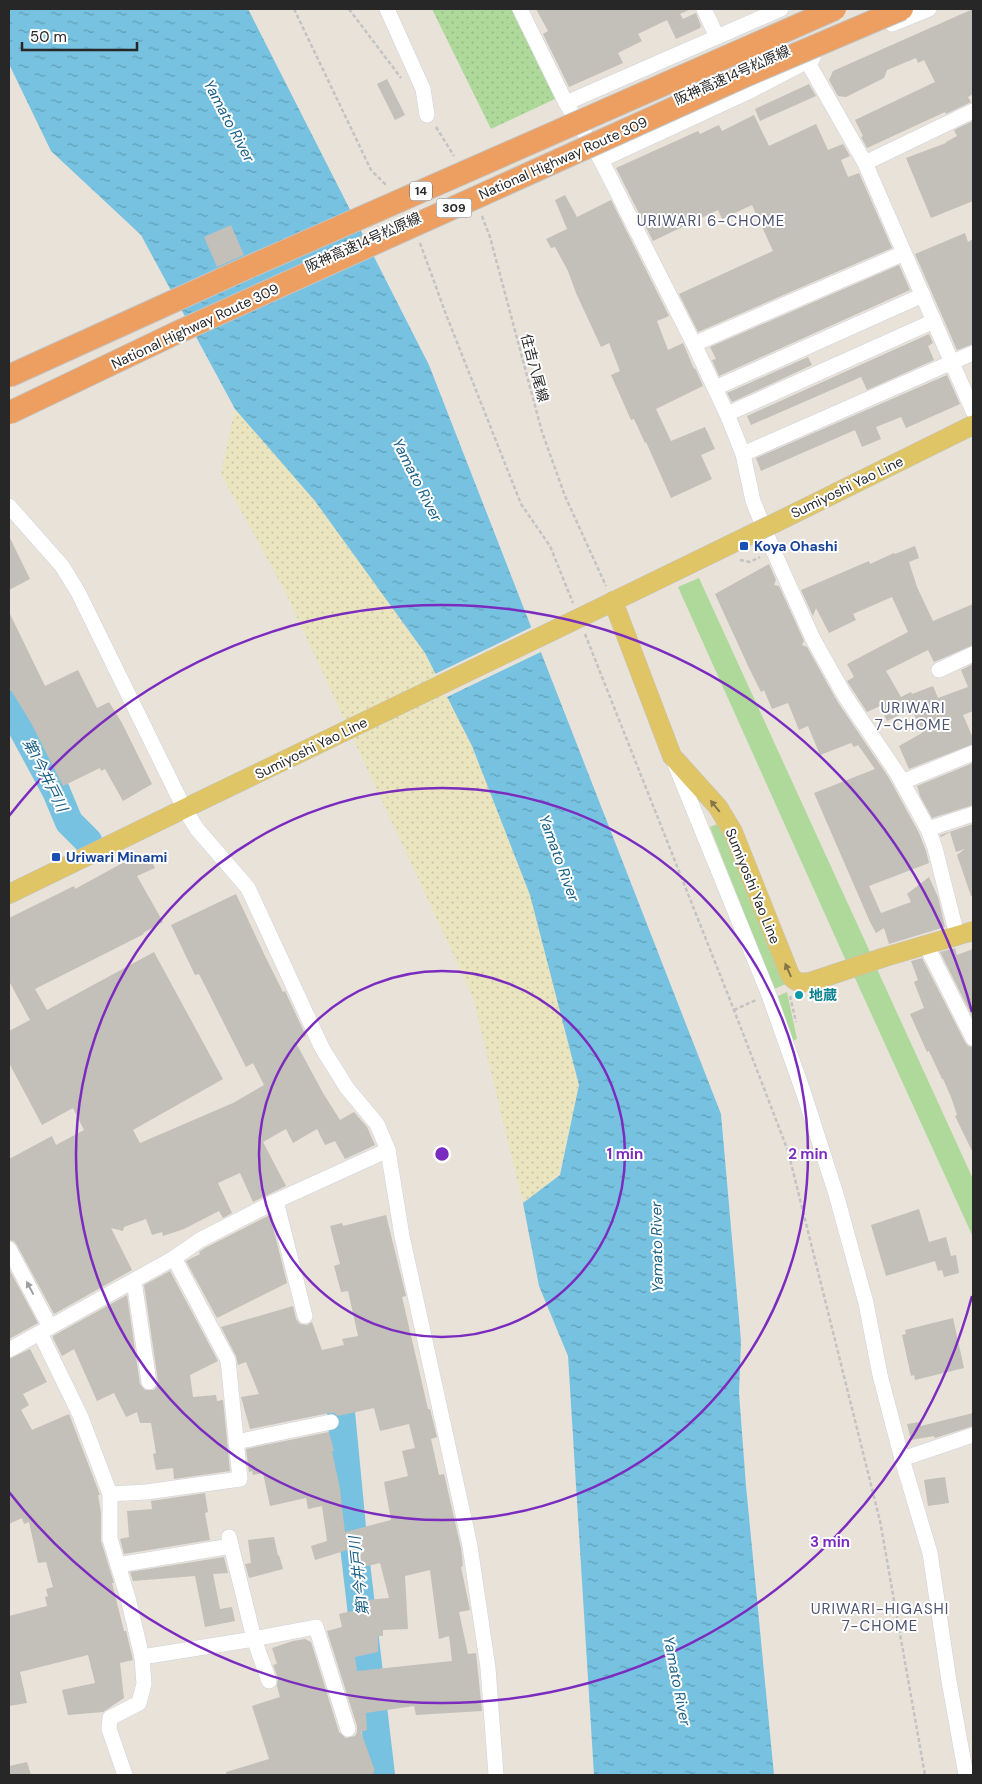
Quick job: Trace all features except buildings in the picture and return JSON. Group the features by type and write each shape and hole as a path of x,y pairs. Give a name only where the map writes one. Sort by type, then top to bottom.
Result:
{"highway":[{"path":"9,360 801,9"},
{"name":"阪神高速14号松原線","path":"9,376 249,267 835,9"},
{"name":"阪神高速14号松原線","path":"9,402 882,9"},
{"name":"National Highway Route 309","path":"9,413 176,333 747,75 902,9"}],"main road":[{"name":"Sumiyoshi Yao Line","path":"9,894 609,604 973,425"},
{"name":"Sumiyoshi Yao Line","path":"609,604 672,756 718,807 732,832 793,980 801,983 810,982 885,956 965,933"}],"street":[{"path":"387,9 422,89 428,115"},
{"path":"520,9 566,103 601,160 715,388 743,454 753,502 813,639 845,696 902,782 928,829 965,933"},
{"path":"704,9 717,37"},
{"path":"566,103 781,9"},
{"path":"601,160 748,92 807,60 929,9"},
{"path":"807,60 865,163 973,411"},
{"path":"865,163 973,111"},
{"path":"694,344 904,253"},
{"path":"715,388 923,295"},
{"path":"727,414 934,321"},
{"path":"743,454 973,353"},
{"path":"9,506 62,566 78,592 190,806 197,829 248,888 322,1048 347,1088 377,1124 388,1150 402,1236 470,1546 488,1668 496,1775"},
{"path":"939,670 973,654"},
{"path":"902,782 973,753"},
{"path":"672,756 769,995 804,1094 836,1194 866,1304 880,1375 902,1460 930,1553 949,1681 966,1775"},
{"path":"928,829 973,814"},
{"path":"926,944 973,1038"},
{"path":"9,1350 174,1258 200,1240 276,1201 388,1150"},
{"path":"276,1201 305,1316"},
{"path":"9,1249 45,1330 110,1494 110,1539 142,1657 144,1684 139,1702 110,1718 109,1729 125,1775"},
{"path":"110,1494 146,1492 240,1479 228,1360 174,1258"},
{"path":"134,1281 149,1382"},
{"path":"236,1442 331,1422"},
{"path":"902,1460 973,1436"},
{"path":"118,1565 230,1542 254,1639 269,1681"},
{"path":"142,1657 316,1627 348,1729"}],"path":[{"path":"294,9 371,170 389,189"},
{"path":"349,9 402,81"},
{"path":"428,115 457,162"},
{"name":"住吉八尾線","path":"480,210 490,237 542,432 609,604"},
{"path":"417,235 447,317 521,504 550,546 576,611"},
{"path":"735,558 750,562 773,550"},
{"path":"583,630 788,1151 880,1521 925,1775"},
{"path":"734,1010 757,1000"}],"green space":[{"path":"432,9 511,9 555,99 491,129"},
{"path":"699,578 870,952 846,961 678,587"},
{"path":"720,823 786,984 774,989 710,827"},
{"path":"877,969 973,1179 973,1237 854,976"},
{"path":"787,992 797,1039 792,1041 776,997"}],"sand":[{"path":"235,409 315,501 425,653 472,746 530,895 579,1085 559,1175 523,1203 473,997 283,587 221,474"}],"water":[{"name":"Yamato River","path":"9,9 248,9 429,365 721,1114 741,1341 739,1393 746,1486 774,1775 594,1775 568,1356 539,1286 523,1203 560,1175 579,1085 530,895 472,746 425,653 315,501 235,409 141,235 51,151 9,64"}],"pier":[{"path":"534,626 543,651 445,698 433,675"}],"waterway":[{"name":"第1今井戸川","path":"9,704 56,791 69,822 88,841"},
{"name":"第1今井戸川","path":"334,1380 341,1412 353,1538 381,1775"}],"place":[{"name":"Koya Ohashi","path":"744,546"},
{"name":"Uriwari Minami","path":"56,857"},
{"name":"地蔵","path":"799,995"}],"district":[{"name":"URIWARI 6-CHOME","path":"711,221"},
{"name":"URIWARI 7-CHOME","path":"913,716"},
{"name":"URIWARI-HIGASHI 7-CHOME","path":"880,1618"}]}
